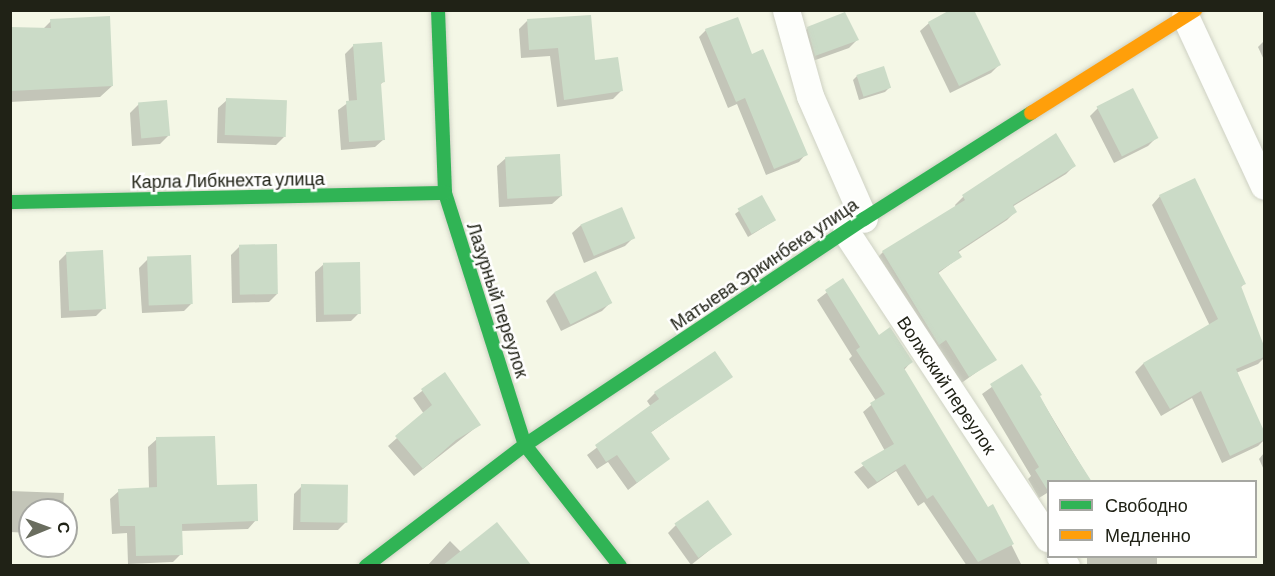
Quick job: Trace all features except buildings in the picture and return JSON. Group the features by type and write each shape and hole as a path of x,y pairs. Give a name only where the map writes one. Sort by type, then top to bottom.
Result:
{"street":[{"name":"Лазурный переулок","path":"438,10 445,193 525,445 620,566"},
{"name":"Волжский переулок","path":"786,10 810,96 855,225 1047,536"},
{"name":"Матыева Эркинбека улица","path":"366,566 525,445 855,225 1190,13"},
{"path":"1190,13 1264,186"},
{"name":"Карла Либкнехта улица","path":"10,202 445,193"}],"traffic: fast":[{"path":"438,10 445,193 525,445 620,566"},
{"path":"366,566 525,445 864,219 1031,113"},
{"path":"10,202 445,193"}],"traffic: slow":[{"path":"1031,113 1195,10"}]}
